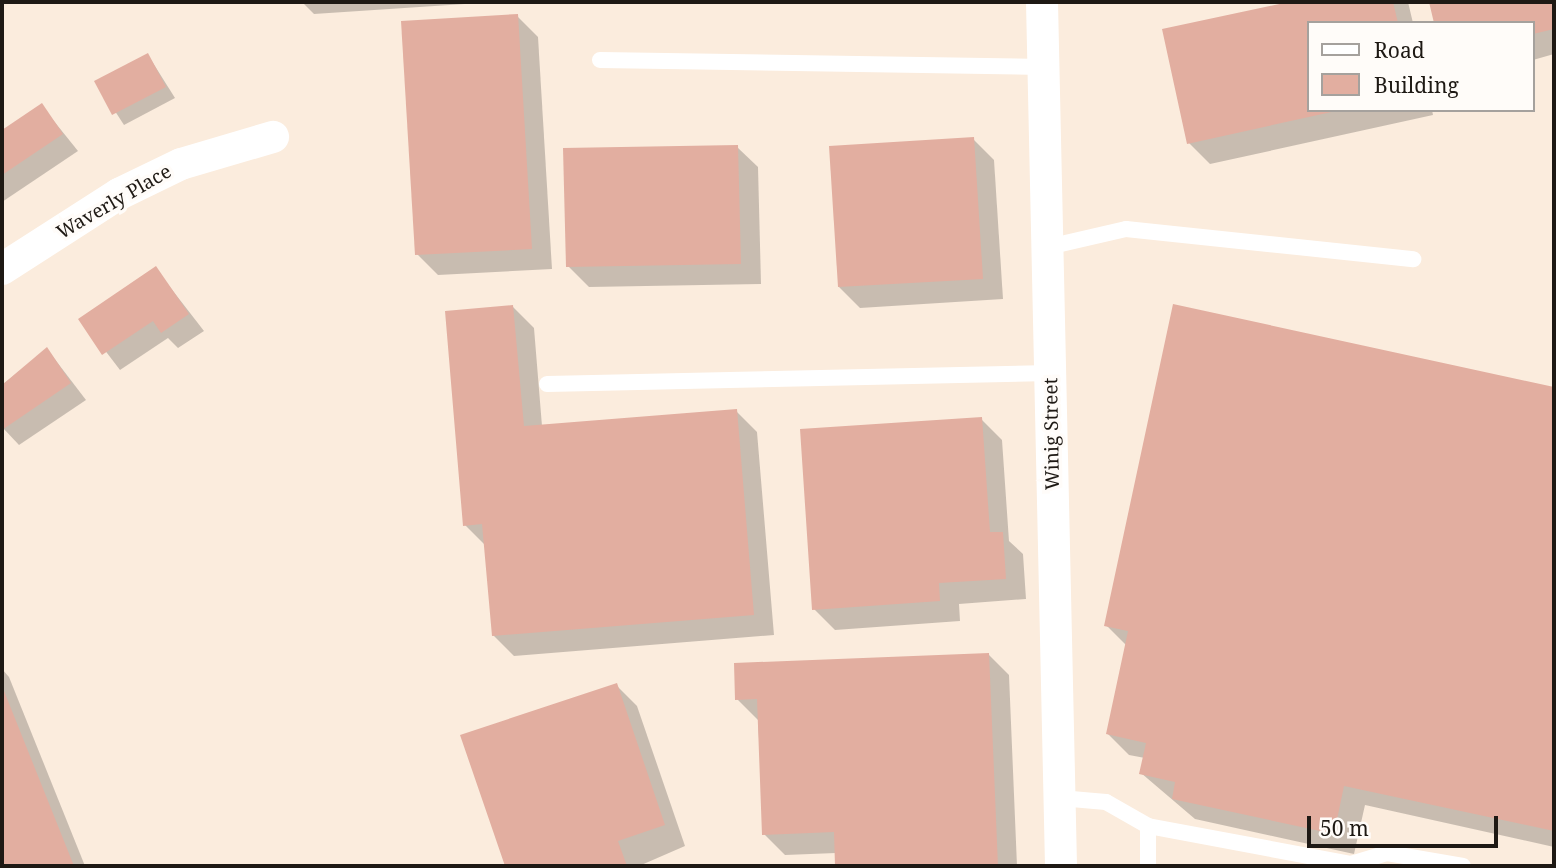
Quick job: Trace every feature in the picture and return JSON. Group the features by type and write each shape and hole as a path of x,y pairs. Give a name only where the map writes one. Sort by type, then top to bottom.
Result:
{"street":[{"name":"Winig Street","path":"1042,2 1061,866"},
{"name":"Waverly Place","path":"2,269 169,170 273,138"}],"lane":[{"path":"600,61 1044,67"},
{"path":"1048,247 1126,229 1413,259"},
{"path":"547,384 1051,373"},
{"path":"1060,798 1107,802 1148,826 1351,864 1387,853 1463,866"},
{"path":"1148,826 1148,866"}],"building":[{"path":"1289,2 1393,2 1398,21 1308,21 1308,112 1331,112 1187,144 1162,29"},
{"path":"1429,2 1554,2 1554,29 1535,34 1535,21 1434,21"},
{"path":"518,14 532,249 415,255 401,21"},
{"path":"148,53 166,87 112,115 94,81"},
{"path":"42,103 63,134 2,175 2,130"},
{"path":"974,137 983,279 838,287 829,146"},
{"path":"738,145 741,264 566,267 563,148"},
{"path":"156,266 189,314 161,333 153,321 102,355 78,319"},
{"path":"1173,304 1554,387 1554,831 1344,786 1334,834 1172,799 1175,782 1139,774 1146,743 1106,734 1128,631 1104,626"},
{"path":"513,305 524,426 737,409 754,615 492,636 482,524 463,526 445,311"},
{"path":"47,347 71,383 2,430 2,385"},
{"path":"982,417 990,532 1003,532 1006,579 939,583 940,601 812,610 800,429"},
{"path":"989,653 998,866 835,866 834,832 762,835 757,699 735,700 734,663"},
{"path":"617,683 665,825 618,841 627,866 505,866 460,735"},
{"path":"2,686 74,866 2,866"}]}
